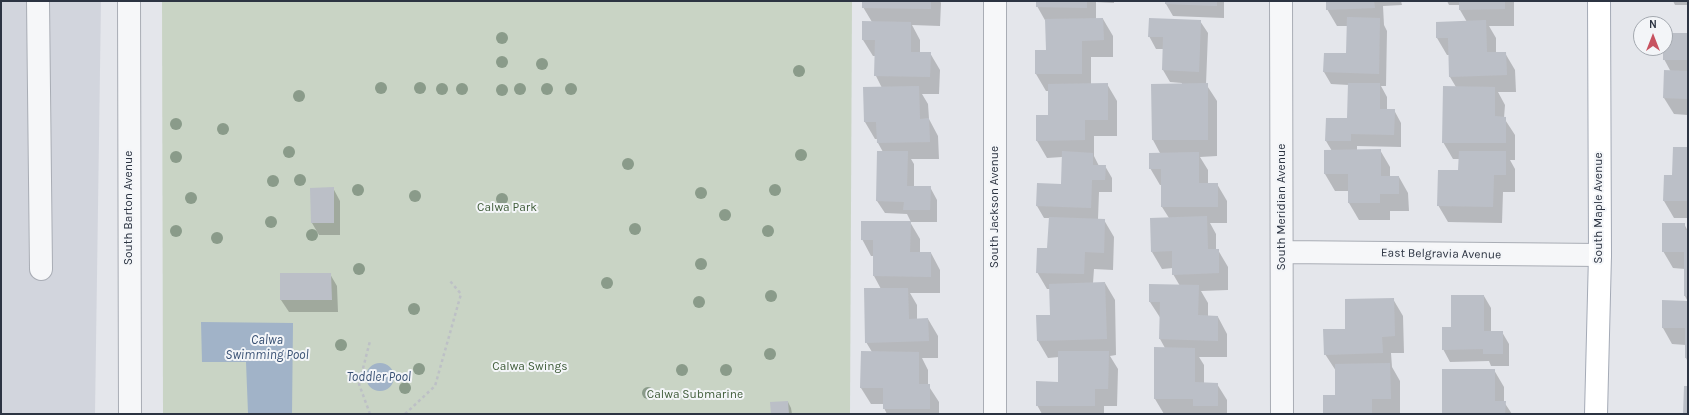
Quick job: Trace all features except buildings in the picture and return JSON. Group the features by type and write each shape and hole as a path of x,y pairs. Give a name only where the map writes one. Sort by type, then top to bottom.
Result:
{"main road":[{"name":"South Maple Avenue","path":"1596,414 1600,255 1599,1"}],"street":[{"path":"38,1 41,269"},
{"name":"South Barton Avenue","path":"129,1 130,414"},
{"name":"South Jackson Avenue","path":"995,1 995,414"},
{"name":"South Meridian Avenue","path":"1281,1 1283,252 1282,414"},
{"name":"East Belgravia Avenue","path":"1283,252 1600,255"}],"path":[{"path":"405,414 435,386 461,294 450,282"},
{"path":"370,341 359,384 370,414"}],"shaded area":[{"path":"1,1 101,1 95,414 1,414"}],"green space":[{"name":"Calwa Park","path":"162,1 852,1 850,414 163,414"}],"water":[{"name":"Calwa Swimming Pool","path":"201,322 293,323 292,414 248,413 246,362 202,362"},
{"name":"Toddler Pool","path":"380,363 390,367 394,377 390,387 380,391 370,387 366,377 370,367"}],"park label":[{"name":"Calwa Swings","path":"530,367"},
{"name":"Calwa Submarine","path":"695,395"}]}
